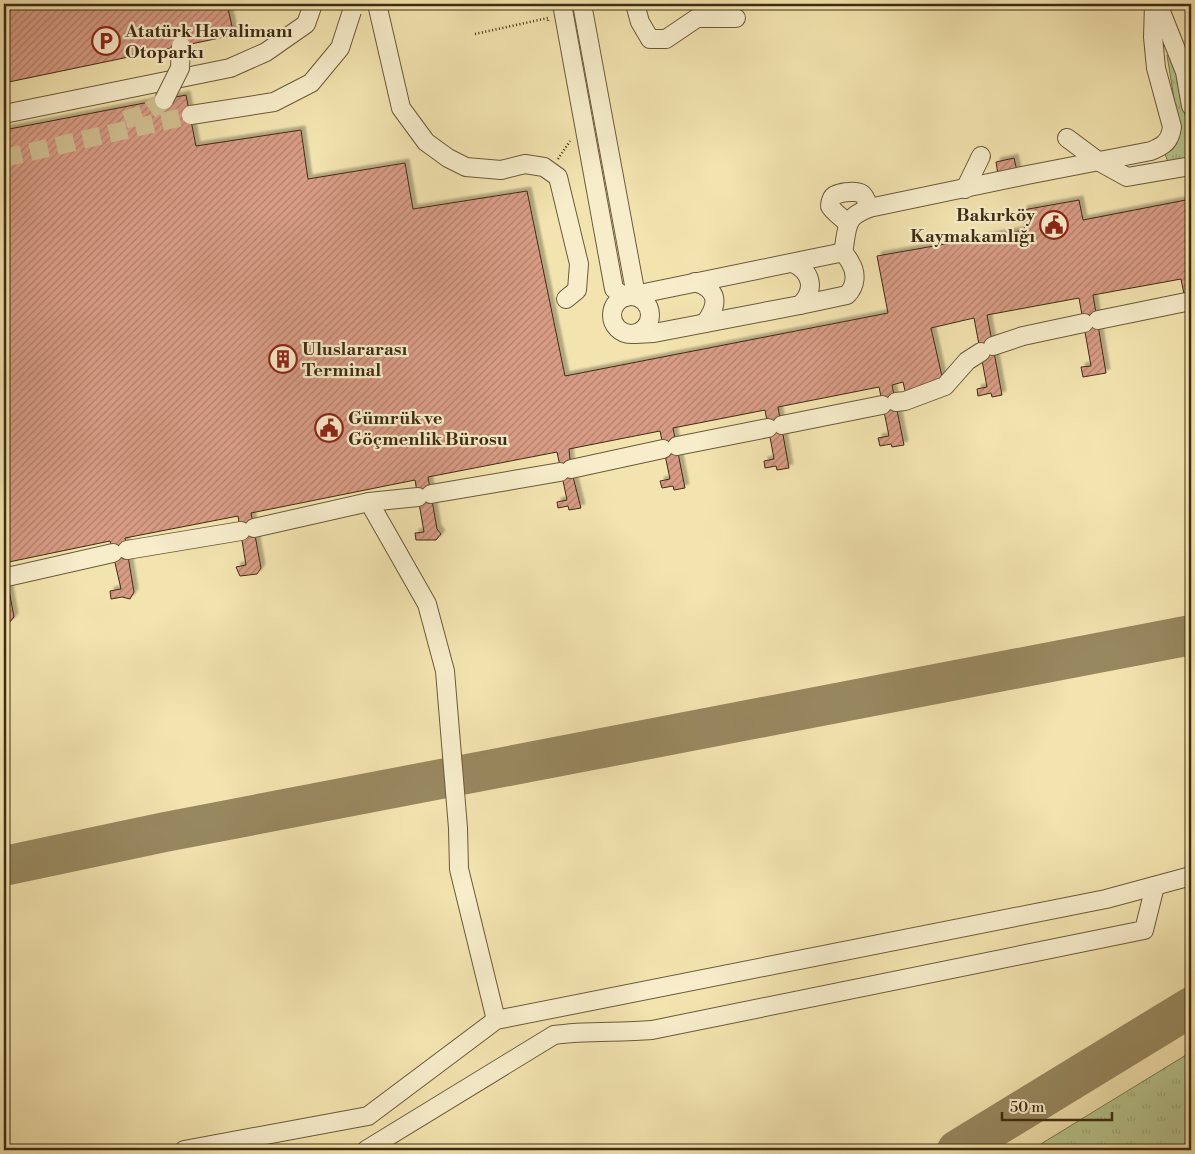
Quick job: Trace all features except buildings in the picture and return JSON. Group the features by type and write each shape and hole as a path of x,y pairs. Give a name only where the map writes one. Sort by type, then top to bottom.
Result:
{"lane":[{"path":"4,114 230,68 266,52 306,24 313,4"},
{"path":"377,4 401,108 426,142 448,158 466,167 501,170 525,164 544,167 558,177 579,264 577,290 566,299"},
{"path":"562,4 614,289 625,297 631,296 642,300 649,310 648,322 645,328 635,334"},
{"path":"582,4 635,290 615,304 612,310 613,323 622,332 635,334 654,333 848,295 854,282 852,264 844,252 848,223 857,213 869,208 1151,151 1167,142 1172,128 1156,68 1154,4"},
{"path":"635,4 640,22 650,39 666,39 697,18 736,18"},
{"path":"1158,4 1185,72 1191,106"},
{"path":"191,115 274,102 311,83 340,48 352,7"},
{"path":"164,100 180,68 181,46"},
{"path":"1074,136 1127,177 1191,166"},
{"path":"1151,151 1155,165 1151,173"},
{"path":"971,187 985,155"},
{"path":"848,223 840,214 833,211 830,206 834,195 854,191 860,192 864,196 869,208"},
{"path":"625,297 844,252"},
{"path":"793,263 800,266 807,273 810,282 806,299 800,305"},
{"path":"695,282 708,288 713,293 715,299 715,307 705,323"},
{"path":"7,577 120,552 248,529 370,502 425,496 566,470 670,447 905,401 945,386 967,361 987,349 1023,336 1186,302"},
{"path":"370,502 427,604 445,671 458,828 459,869 496,1020"},
{"path":"184,1150 368,1116 496,1020 1096,901 1191,876"},
{"path":"366,1150 554,1036 574,1032 652,1030 1144,930 1155,886"}],"path":[{"path":"475,34 548,18 550,28"},
{"path":"550,172 572,138"}],"green space":[{"path":"1172,54 1191,144 1191,158 1168,162 1165,154 1174,147 1179,134 1167,55"},
{"path":"1191,1052 1191,1150 1031,1150"}],"taxiway":[{"path":"4,866 165,832 1191,635"},
{"path":"957,1150 1191,1007"}],"tunnel":[{"path":"125,120 146,113 164,100"},
{"path":"4,158 191,115"}],"place":[{"name":"Atatürk Havalimanı Otoparkı","path":"106,41"},
{"name":"Bakırköy Kaymakamlığı","path":"1054,225"},
{"name":"Uluslararası Terminal","path":"283,359"},
{"name":"Gümrük ve Göçmenlik Bürosu","path":"329,428"}]}
